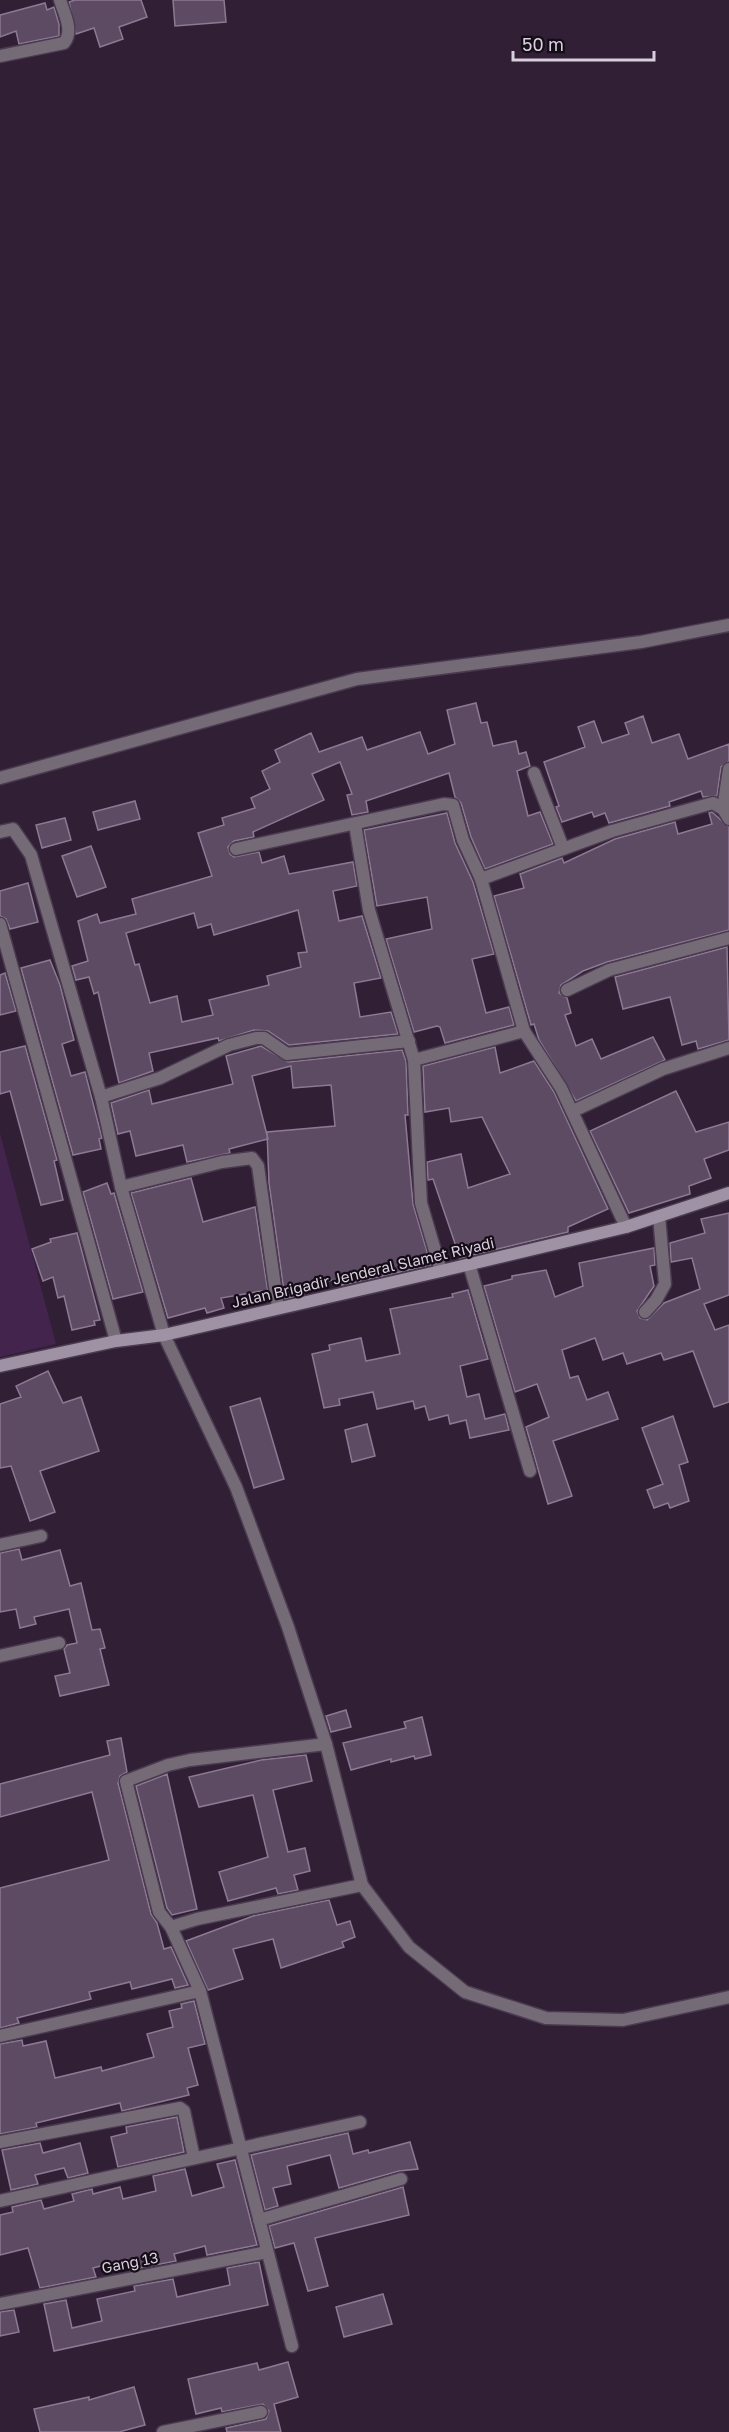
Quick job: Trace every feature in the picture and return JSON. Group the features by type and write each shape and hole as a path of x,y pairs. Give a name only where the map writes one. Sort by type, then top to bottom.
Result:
{"main road":[{"name":"Jalan Brigadir Jenderal Slamet Riyadi","path":"0,1366 116,1341 164,1335 441,1271 626,1227 729,1193"}],"street":[{"path":"0,56 64,43 68,38 68,28 60,0"},
{"path":"0,778 357,679 640,642 729,626"},
{"path":"726,814 729,769"},
{"path":"534,773 563,848"},
{"path":"482,879 612,831 713,803 726,814"},
{"path":"236,849 444,804 453,805 463,840 482,879 524,1030 573,1111 626,1227"},
{"path":"355,824 369,910 414,1060 421,1203 441,1271"},
{"path":"0,832 13,829 31,855 101,1097 121,1187 164,1335 236,1487 288,1627 326,1743 362,1885 409,1947 465,1992 546,2018 623,2020 729,1997"},
{"path":"0,924 116,1341"},
{"path":"567,990 609,970 729,938"},
{"path":"414,1060 524,1030"},
{"path":"101,1097 160,1078 229,1045 256,1038 264,1038 286,1054 409,1041"},
{"path":"573,1111 663,1069 729,1048"},
{"path":"121,1187 222,1162 252,1158 258,1166 278,1308"},
{"path":"645,1312 656,1300 665,1284 659,1216"},
{"path":"469,1264 530,1471"},
{"path":"0,1545 41,1536"},
{"path":"0,1656 59,1643"},
{"path":"292,2346 200,1991 171,1928 159,1912 126,1781 168,1765 190,1760 326,1743"},
{"path":"171,1928 197,1919 362,1885"},
{"path":"0,2036 200,1991"},
{"path":"0,2142 175,2108 184,2111 194,2158"},
{"path":"0,2201 360,2122"},
{"path":"259,2220 401,2179"},
{"name":"Gang 13","path":"0,2304 267,2252"},
{"path":"163,2432 261,2412"}],"shaded area":[{"path":"0,1133 56,1344 0,1357"}],"building":[{"path":"75,0 141,0 147,17 119,27 123,39 100,47 94,28 76,34 69,2"},
{"path":"173,0 224,0 226,22 175,26"},
{"path":"45,3 47,10 54,7 59,24 59,36 19,44 16,31 0,37 0,15"},
{"path":"476,703 481,723 487,722 493,746 516,741 519,754 526,752 530,766 517,771 528,816 540,812 553,844 485,869 471,837 461,803 455,797 449,773 366,801 368,812 352,815 347,795 352,794 340,762 312,774 324,800 253,832 254,837 234,841 228,847 230,854 234,857 259,852 262,863 284,856 289,874 353,862 357,886 333,891 339,921 362,916 381,978 354,983 360,1017 391,1012 398,1034 289,1045 268,1031 254,1030 219,1041 218,1038 149,1053 153,1071 119,1083 98,992 94,994 89,977 76,980 72,966 88,961 78,921 97,914 100,923 136,914 132,899 212,876 198,833 224,825 222,818 255,808 251,798 270,789 262,771 280,762 275,750 311,733 319,752 362,737 367,750 420,732 428,754 455,744 447,710","holes":["298,910 307,952 298,953 301,967 267,976 269,985 209,1000 213,1015 182,1022 177,996 150,1003 139,964 135,965 126,933 194,913 198,928 211,924 214,935"]},
{"path":"643,716 652,743 679,734 688,759 729,744 729,761 721,767 717,796 703,797 701,791 669,802 670,806 609,823 605,813 594,817 592,812 562,822 544,762 585,747 578,727 594,721 602,743 629,734 625,723"},
{"path":"135,801 140,819 98,830 93,812"},
{"path":"712,812 729,827 729,930 607,962 583,971 561,985 559,993 567,998 571,1013 565,1015 576,1046 592,1039 601,1059 653,1037 665,1060 576,1101 539,1040 534,1024 531,1025 494,896 524,888 520,874 562,858 564,863 615,839 675,822 678,834 712,824 709,813"},
{"path":"447,813 455,843 473,882 494,954 472,959 486,1013 509,1007 514,1025 445,1043 440,1027 414,1032 386,939 432,929 427,897 377,906 364,830"},
{"path":"65,818 71,840 42,848 36,825"},
{"path":"91,846 106,887 77,897 62,856"},
{"path":"28,883 38,922 10,929 6,919 0,916 0,891"},
{"path":"727,947 729,1040 698,1049 696,1041 682,1045 670,997 623,1009 615,977"},
{"path":"50,960 60,985 74,1040 62,1044 71,1076 85,1072 102,1138 99,1139 101,1149 73,1155 21,968"},
{"path":"5,973 16,1011 0,1015 0,975"},
{"path":"25,1046 57,1160 54,1161 63,1200 41,1205 10,1091 0,1094 0,1052"},
{"path":"261,1046 288,1062 402,1050 406,1061 408,1115 405,1115 413,1204 431,1265 342,1285 340,1279 304,1285 304,1294 285,1299 269,1183 267,1139 229,1149 230,1153 187,1162 183,1145 136,1156 130,1131 118,1134 111,1103 149,1090 152,1104 233,1084 226,1056","holes":["291,1066 293,1088 331,1085 335,1126 267,1132 267,1136 252,1076"]},
{"path":"495,1047 500,1073 534,1061 554,1092 608,1209 568,1227 568,1232 460,1258 433,1179 428,1180 427,1162 461,1154 468,1188 510,1174 482,1117 451,1122 449,1108 425,1112 423,1066"},
{"path":"676,1091 696,1132 729,1122 729,1150 704,1159 711,1178 689,1186 690,1194 629,1213 590,1131"},
{"path":"191,1178 203,1222 255,1207 268,1293 262,1294 262,1291 221,1298 224,1308 207,1313 205,1308 168,1318 131,1193"},
{"path":"107,1183 111,1194 114,1193 143,1292 113,1299 83,1192"},
{"path":"729,1213 729,1295 704,1304 715,1330 729,1325 729,1402 714,1407 693,1351 664,1360 661,1353 627,1364 623,1353 603,1360 595,1338 562,1350 570,1378 578,1376 587,1400 608,1392 618,1419 553,1441 572,1496 548,1504 526,1427 549,1417 537,1384 515,1392 484,1286 512,1279 512,1276 546,1270 555,1297 583,1286 579,1263 654,1248 655,1265 650,1266 654,1286 637,1311 640,1318 647,1320 664,1303 700,1289 692,1258 671,1262 670,1243 705,1233 701,1219"},
{"path":"77,1233 100,1320 94,1321 95,1325 72,1330 64,1296 58,1298 53,1277 43,1281 32,1249 51,1242 50,1239"},
{"path":"468,1290 488,1359 460,1366 467,1397 479,1394 485,1419 505,1414 509,1430 470,1438 466,1420 450,1424 448,1415 429,1420 425,1406 415,1409 413,1401 377,1409 373,1392 339,1399 340,1405 324,1408 312,1354 330,1350 329,1345 361,1338 366,1361 400,1354 390,1309 453,1297 452,1294"},
{"path":"48,1371 63,1403 81,1397 99,1451 40,1471 55,1512 30,1521 11,1466 0,1468 0,1404 21,1397 16,1386"},
{"path":"260,1398 284,1479 254,1488 230,1407"},
{"path":"673,1416 688,1462 679,1465 689,1501 670,1508 668,1503 654,1508 647,1490 663,1484 642,1428"},
{"path":"367,1424 375,1456 352,1462 345,1430"},
{"path":"19,1549 22,1560 60,1550 70,1586 81,1583 92,1630 100,1629 105,1648 100,1649 109,1685 60,1696 55,1676 70,1673 64,1649 67,1645 77,1643 69,1609 34,1617 36,1624 20,1628 16,1609 0,1612 0,1553"},
{"path":"346,1710 351,1727 331,1732 326,1716"},
{"path":"422,1717 431,1755 415,1759 414,1756 391,1762 391,1759 351,1770 343,1743 406,1728 404,1722"},
{"path":"121,1738 127,1772 120,1776 118,1783 151,1914 157,1923 164,1949 171,1947 188,1985 175,1988 172,1979 132,1989 130,1982 89,1992 91,1999 17,2018 19,2023 0,2028 0,1888 109,1860 92,1792 0,1817 0,1784 110,1755 107,1741"},
{"path":"306,1755 312,1781 273,1790 288,1852 305,1848 310,1871 294,1875 298,1890 278,1894 276,1888 228,1901 219,1872 268,1857 253,1795 199,1807 189,1777 261,1760"},
{"path":"167,1774 197,1909 172,1915 167,1908 136,1786"},
{"path":"329,1900 337,1925 350,1921 355,1937 342,1942 344,1947 281,1968 273,1939 233,1949 243,1979 208,1990 186,1941 253,1916"},
{"path":"194,2001 205,2044 188,2048 198,2085 187,2088 189,2095 122,2111 120,2103 36,2123 37,2127 0,2134 0,2044 22,2040 23,2046 46,2041 55,2078 101,2067 102,2071 154,2057 147,2034 173,2027 169,2011 182,2008 181,2004"},
{"path":"177,2117 184,2152 118,2167 111,2137 127,2133 126,2127"},
{"path":"348,2133 353,2154 368,2150 369,2153 410,2142 418,2169 399,2171 339,2188 330,2155 287,2166 291,2184 273,2188 278,2206 265,2210 251,2155"},
{"path":"40,2143 43,2153 80,2143 88,2173 68,2178 64,2168 35,2175 38,2184 11,2190 2,2150"},
{"path":"235,2160 257,2245 207,2255 205,2246 174,2254 176,2261 130,2270 127,2259 93,2268 96,2277 40,2288 28,2248 0,2255 0,2215 13,2212 12,2207 41,2200 44,2209 74,2201 72,2194 92,2189 93,2194 120,2187 123,2199 156,2191 153,2176 185,2169 192,2196 224,2187 217,2164"},
{"path":"403,2187 409,2215 315,2238 328,2286 308,2291 294,2243 275,2248 269,2226"},
{"path":"259,2262 268,2305 54,2351 44,2304 66,2300 72,2328 102,2321 97,2299 135,2291 134,2286 173,2279 177,2297 230,2285 227,2268"},
{"path":"383,2294 392,2324 344,2337 336,2307"},
{"path":"14,2310 19,2332 0,2336 0,2312"},
{"path":"288,2362 298,2397 274,2404 281,2432 227,2432 226,2428 266,2419 269,2411 263,2404 222,2412 221,2408 196,2414 188,2379 257,2363 259,2370"},
{"path":"134,2387 145,2425 119,2432 40,2432 34,2409 89,2397 89,2400"}]}
